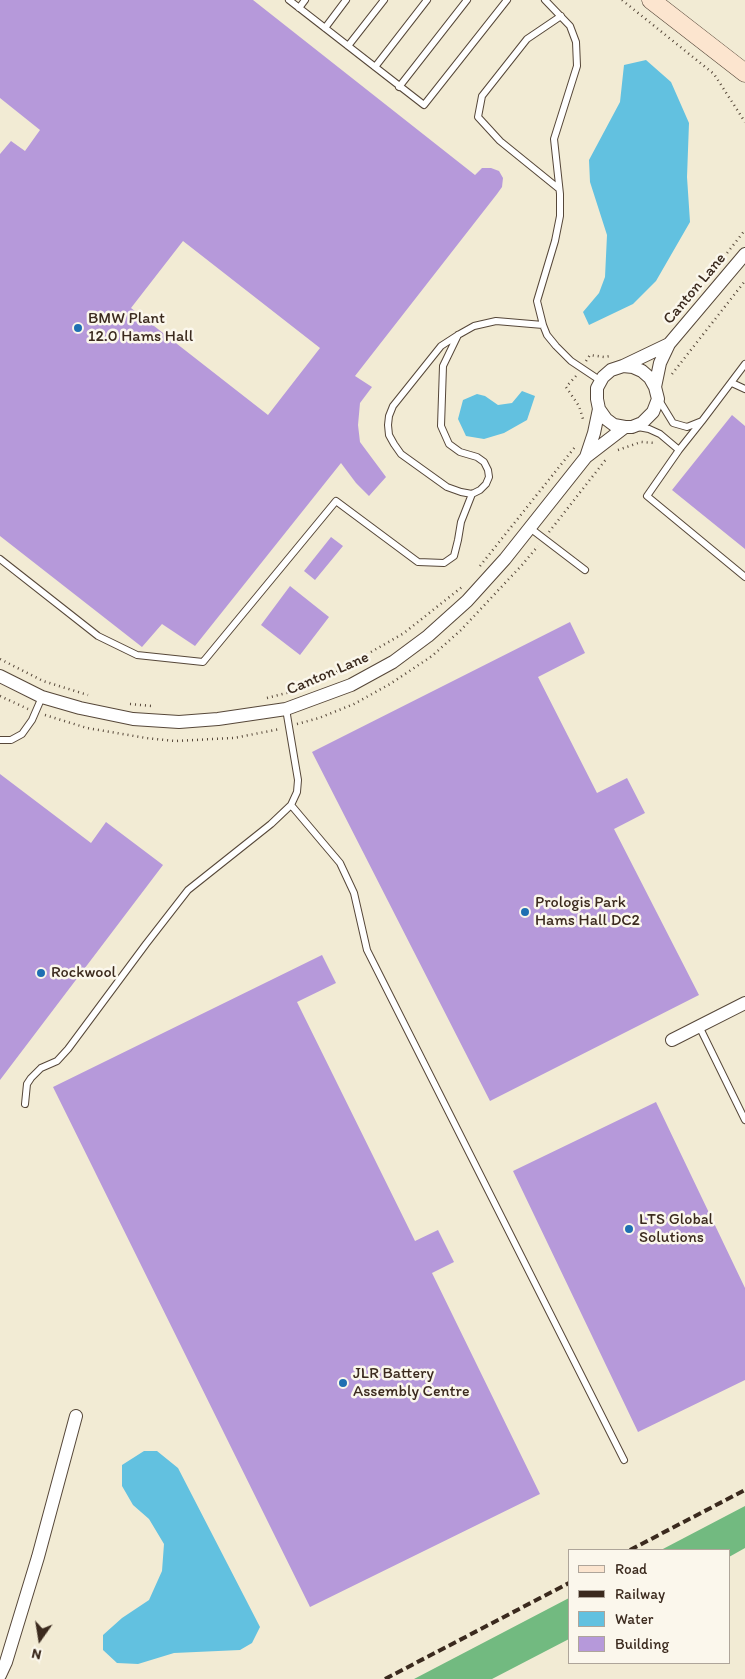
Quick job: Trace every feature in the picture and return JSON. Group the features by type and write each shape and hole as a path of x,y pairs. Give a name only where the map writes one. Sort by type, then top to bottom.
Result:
{"street":[{"path":"651,0 740,70 745,82"},
{"name":"Canton Lane","path":"657,393 660,363 669,344 745,254"},
{"name":"Canton Lane","path":"623,366 669,344"},
{"path":"623,366 634,367 642,371 650,378 657,393 653,412 642,423 629,427 614,425 598,409 597,388 601,381 612,370 623,366"},
{"name":"Canton Lane","path":"586,458 594,433 598,409"},
{"name":"Canton Lane","path":"0,676 42,697 80,708 133,719 179,722 218,719 286,709 351,685 393,662 407,652 428,636 467,600 505,559 586,458 629,427"},
{"path":"672,1040 745,1003"},
{"path":"0,1675 6,1662 38,1557 76,1416"}],"lane":[{"path":"289,0 424,105 507,0"},
{"path":"299,8 305,0"},
{"path":"325,28 346,0"},
{"path":"348,46 384,0"},
{"path":"375,67 427,0"},
{"path":"399,87 466,0"},
{"path":"545,0 570,26 576,42 577,66 554,139 560,216 555,241 537,301 543,325 556,346 571,361 601,381"},
{"path":"558,188 500,142 478,117 482,96 527,39 561,16"},
{"path":"458,335 443,366 442,426 449,444 460,452 477,457 484,462 488,470 489,477 486,484 472,494 447,486 402,454 389,435 389,416 393,406 441,346 458,335 474,326 496,321 543,325"},
{"path":"745,364 679,450 647,496 745,577"},
{"path":"732,383 745,389"},
{"path":"657,393 673,423 687,427 702,421"},
{"path":"629,427 649,429 660,434 679,450"},
{"path":"0,559 98,636 137,655 203,662 336,501 418,562 444,563 454,556 461,522 472,494"},
{"path":"530,528 585,570"},
{"path":"0,740 11,740 22,734 32,720 42,697"},
{"path":"25,1104 27,1084 30,1078 41,1068 57,1061 68,1049 188,890 291,806 297,792 298,780 286,709"},
{"path":"291,806 340,863 354,893 367,950 624,1460"},
{"path":"699,1026 745,1120"}],"path":[{"path":"622,0 714,74 744,114 745,122"},
{"path":"721,261 745,230"},
{"path":"671,377 673,371 745,280"},
{"path":"590,355 604,357 614,355"},
{"path":"566,387 578,406 584,426"},
{"path":"616,452 641,442 656,444"},
{"path":"479,567 579,443"},
{"path":"0,696 35,712 87,728 175,741 234,738 272,731 319,718 354,704 390,684 432,656 468,623 522,566 608,457"},
{"path":"319,682 404,633 466,583"},
{"path":"0,659 43,681 94,697"},
{"path":"264,698 301,689"},
{"path":"129,704 156,706"}],"green space":[{"path":"745,1506 745,1548 730,1556 730,1549 663,1549"},
{"path":"568,1599 568,1640 492,1679 414,1679"}],"water":[{"path":"646,60 671,82 689,123 687,177 690,222 656,281 633,304 589,325 583,312 599,293 605,277 607,235 590,182 589,160 620,102 624,65"},
{"path":"522,391 535,396 527,420 504,433 484,439 466,436 458,419 463,400 477,394 485,396 498,405 512,403"},
{"path":"144,1451 157,1451 178,1468 260,1627 252,1643 240,1650 174,1653 138,1664 117,1663 103,1650 103,1635 122,1618 149,1600 162,1571 164,1544 149,1519 133,1505 122,1486 122,1465"}],"building":[{"name":"BMW Plant 12.0 Hams Hall","path":"0,0 253,0 475,175 482,168 491,168 499,171 503,178 502,187 497,194 355,376 372,387 360,403 358,425 360,442 386,477 369,496 356,483 341,463 195,646 162,624 142,647 0,536 0,154 11,141 25,151 40,130 0,98","holes":["183,241 320,348 268,415 131,308"]},
{"path":"732,415 745,426 745,549 672,490"},
{"path":"331,537 343,546 315,580 304,571"},
{"path":"290,586 329,617 300,655 261,625"},
{"name":"Prologis Park Hams Hall DC2","path":"570,622 585,653 538,677 597,793 627,778 645,813 614,829 699,995 490,1101 312,752"},
{"name":"Rockwool","path":"0,774 91,843 106,822 163,865 0,1080"},
{"name":"JLR Battery Assembly Centre","path":"322,955 336,983 297,1002 415,1241 438,1230 454,1262 432,1273 540,1494 310,1607 53,1087"},
{"name":"LTS Global Solutions","path":"656,1102 745,1288 745,1380 638,1432 513,1171"}],"railway":[{"path":"632,1549 745,1490"},
{"path":"385,1679 568,1584"}],"place":[{"name":"BMW Plant 12.0 Hams Hall","path":"78,328"},
{"name":"Prologis Park Hams Hall DC2","path":"525,912"},
{"name":"Rockwool","path":"41,973"},
{"name":"LTS Global Solutions","path":"629,1229"},
{"name":"JLR Battery Assembly Centre","path":"343,1383"}]}
